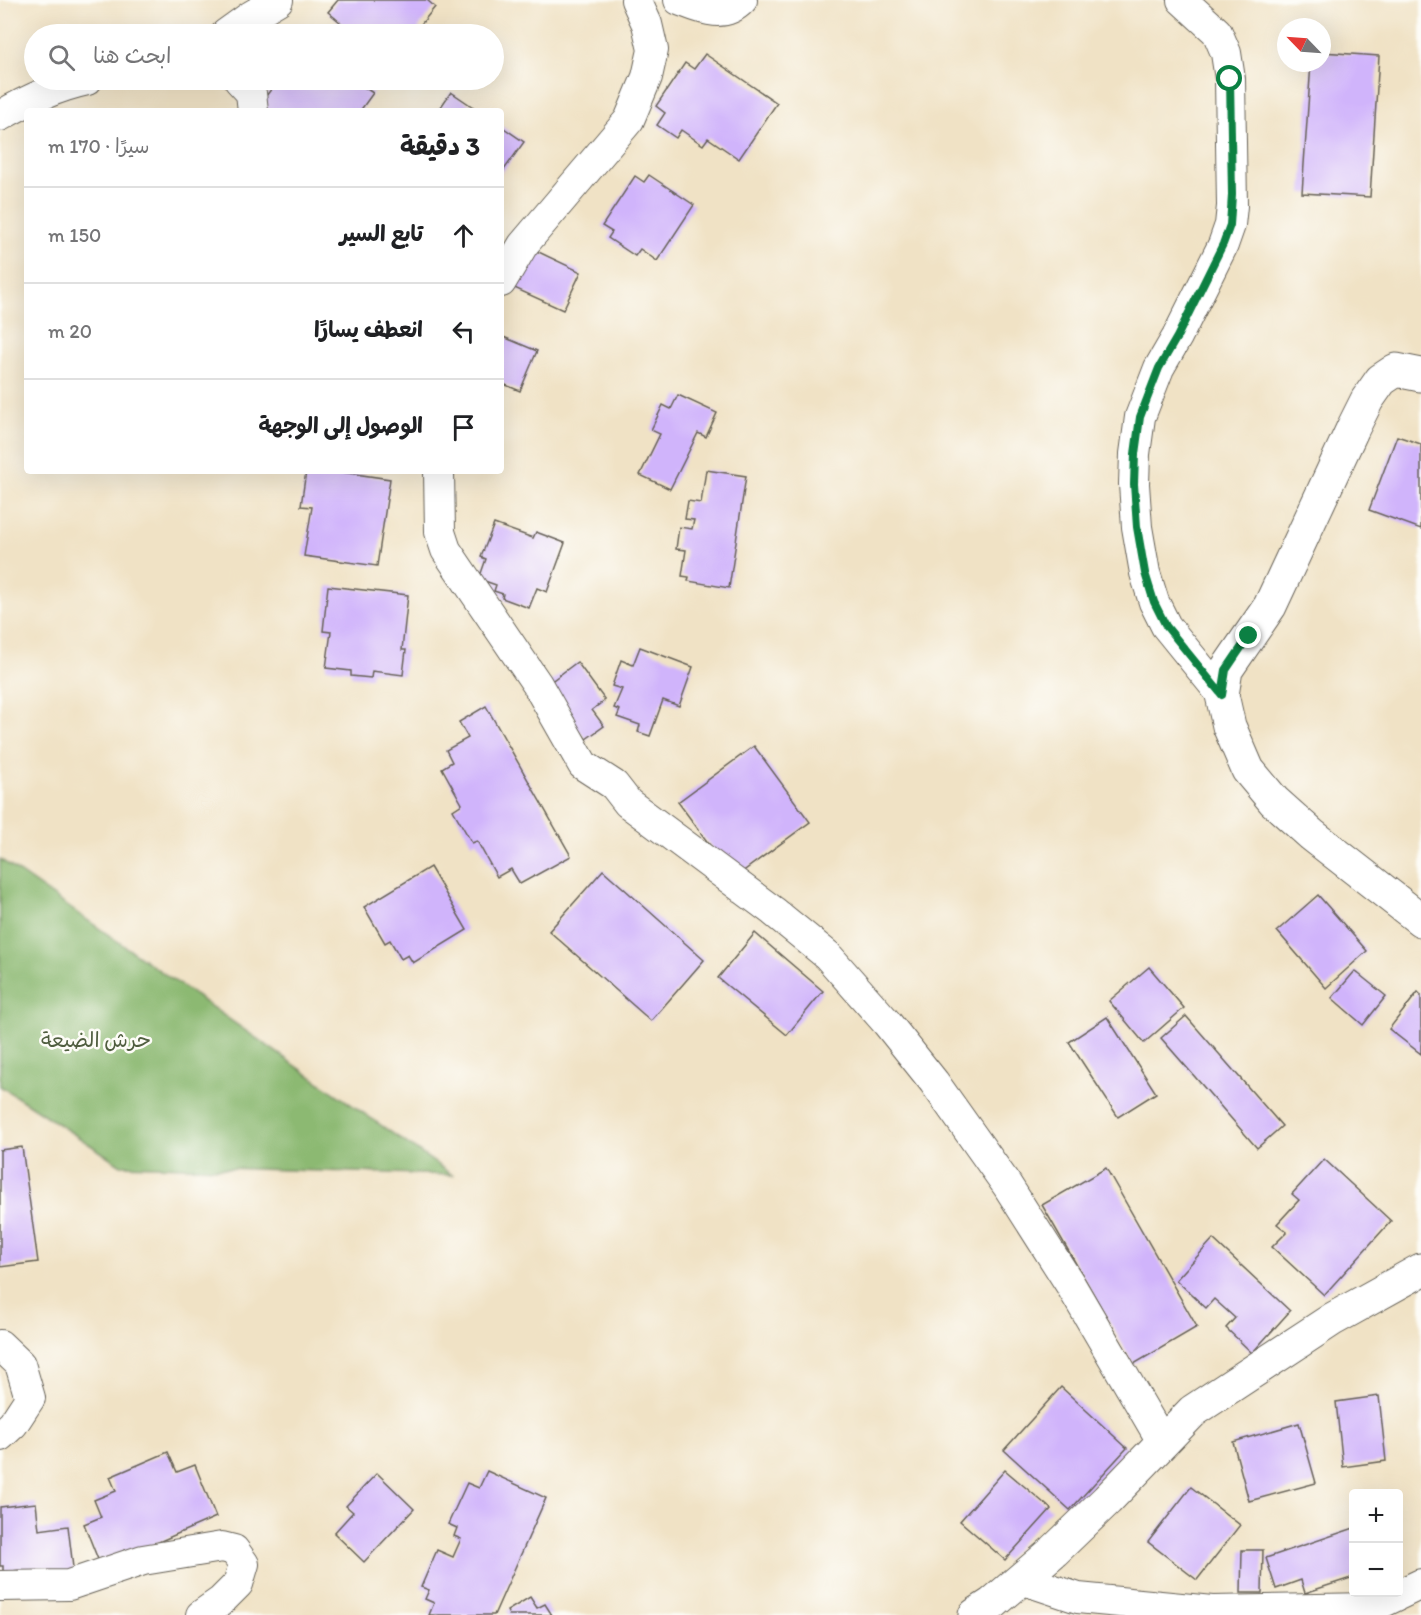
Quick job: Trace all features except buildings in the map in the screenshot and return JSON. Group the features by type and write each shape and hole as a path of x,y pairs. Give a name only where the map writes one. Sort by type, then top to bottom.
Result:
{"street":[{"path":"240,24 278,0"},
{"path":"504,277 523,245 629,120 647,77 653,50 647,24 636,0"},
{"path":"679,0 712,12 735,6 742,0"},
{"path":"1182,0 1217,32 1226,53 1230,79 1232,206 1230,225 1223,244 1159,368 1140,417 1134,484 1139,538 1145,573 1154,602 1166,626 1222,695"},
{"path":"0,116 30,98 50,90"},
{"path":"248,90 251,93 253,108"},
{"path":"1421,375 1396,370 1381,380 1367,400 1270,606 1226,670 1222,695 1229,726 1248,770 1274,801 1312,835 1421,920"},
{"path":"439,474 440,532 447,550 537,684 583,765 614,785 628,803 773,911 827,955 887,1023 934,1082 1007,1185 1070,1284 1163,1443"},
{"path":"975,1615 992,1604 1054,1551 1163,1443 1192,1411 1333,1319 1421,1270"},
{"path":"0,1345 20,1364 30,1398 13,1424 0,1436"},
{"path":"0,1586 69,1585 143,1560 222,1547 234,1550 244,1564 238,1584 201,1615"},
{"path":"1021,1580 1078,1598 1212,1611 1371,1608 1421,1584"}],"green space":[{"name":"حرش الضيعة","path":"0,859 452,1175 121,1165 0,1086"}],"route":[{"path":"1230,79 1232,195 1230,225 1177,337 1159,368 1140,417 1134,484 1137,527 1145,573 1154,602 1166,626 1222,695 1226,670 1249,636"}]}
